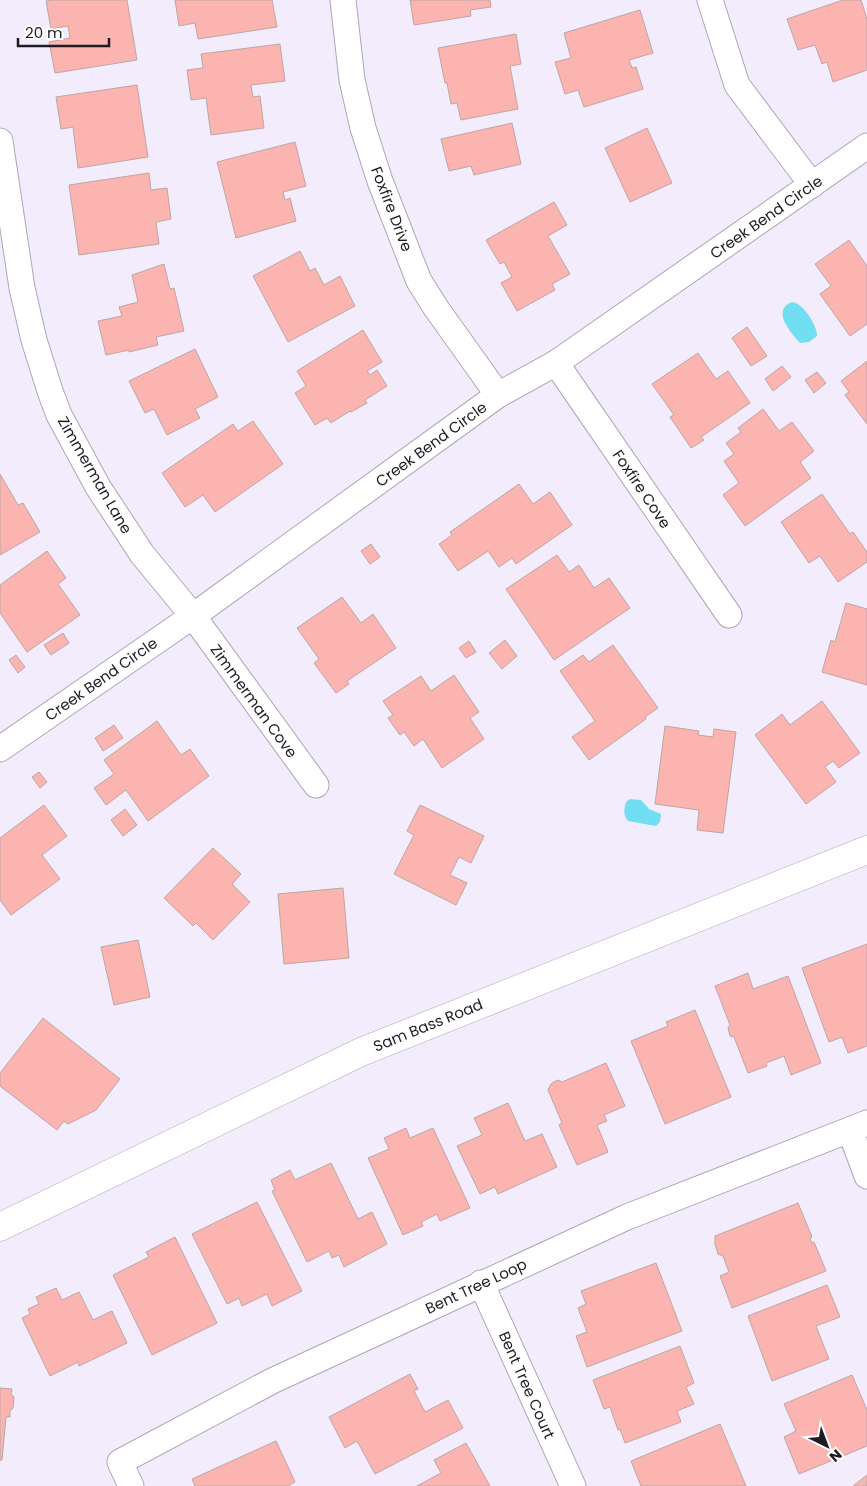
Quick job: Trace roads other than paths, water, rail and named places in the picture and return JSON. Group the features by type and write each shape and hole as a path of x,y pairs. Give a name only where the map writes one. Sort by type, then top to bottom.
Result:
{"main road":[{"name":"Sam Bass Road","path":"0,1227 361,1052 867,850"}],"street":[{"name":"Foxfire Drive","path":"343,0 352,80 362,128 380,181 419,281 498,395"},
{"path":"710,0 737,85 812,185"},
{"name":"Zimmerman Lane","path":"0,141 26,306 34,340 59,415 98,487 136,546 193,616"},
{"name":"Creek Bend Circle","path":"0,749 193,616 498,395 556,363 867,146"},
{"name":"Foxfire Cove","path":"556,363 729,615"},
{"name":"Zimmerman Cove","path":"193,616 316,785"},
{"path":"858,1127 867,1176"},
{"name":"Bent Tree Loop","path":"131,1486 120,1462 272,1381 627,1217 858,1127"},
{"name":"Bent Tree Court","path":"481,1283 573,1486"}],"water":[{"path":"792,302 805,310 815,326 817,336 809,342 800,343 784,321 783,310"},
{"path":"630,799 641,800 649,809 661,814 660,822 656,826 628,821 624,810 626,802"}]}
